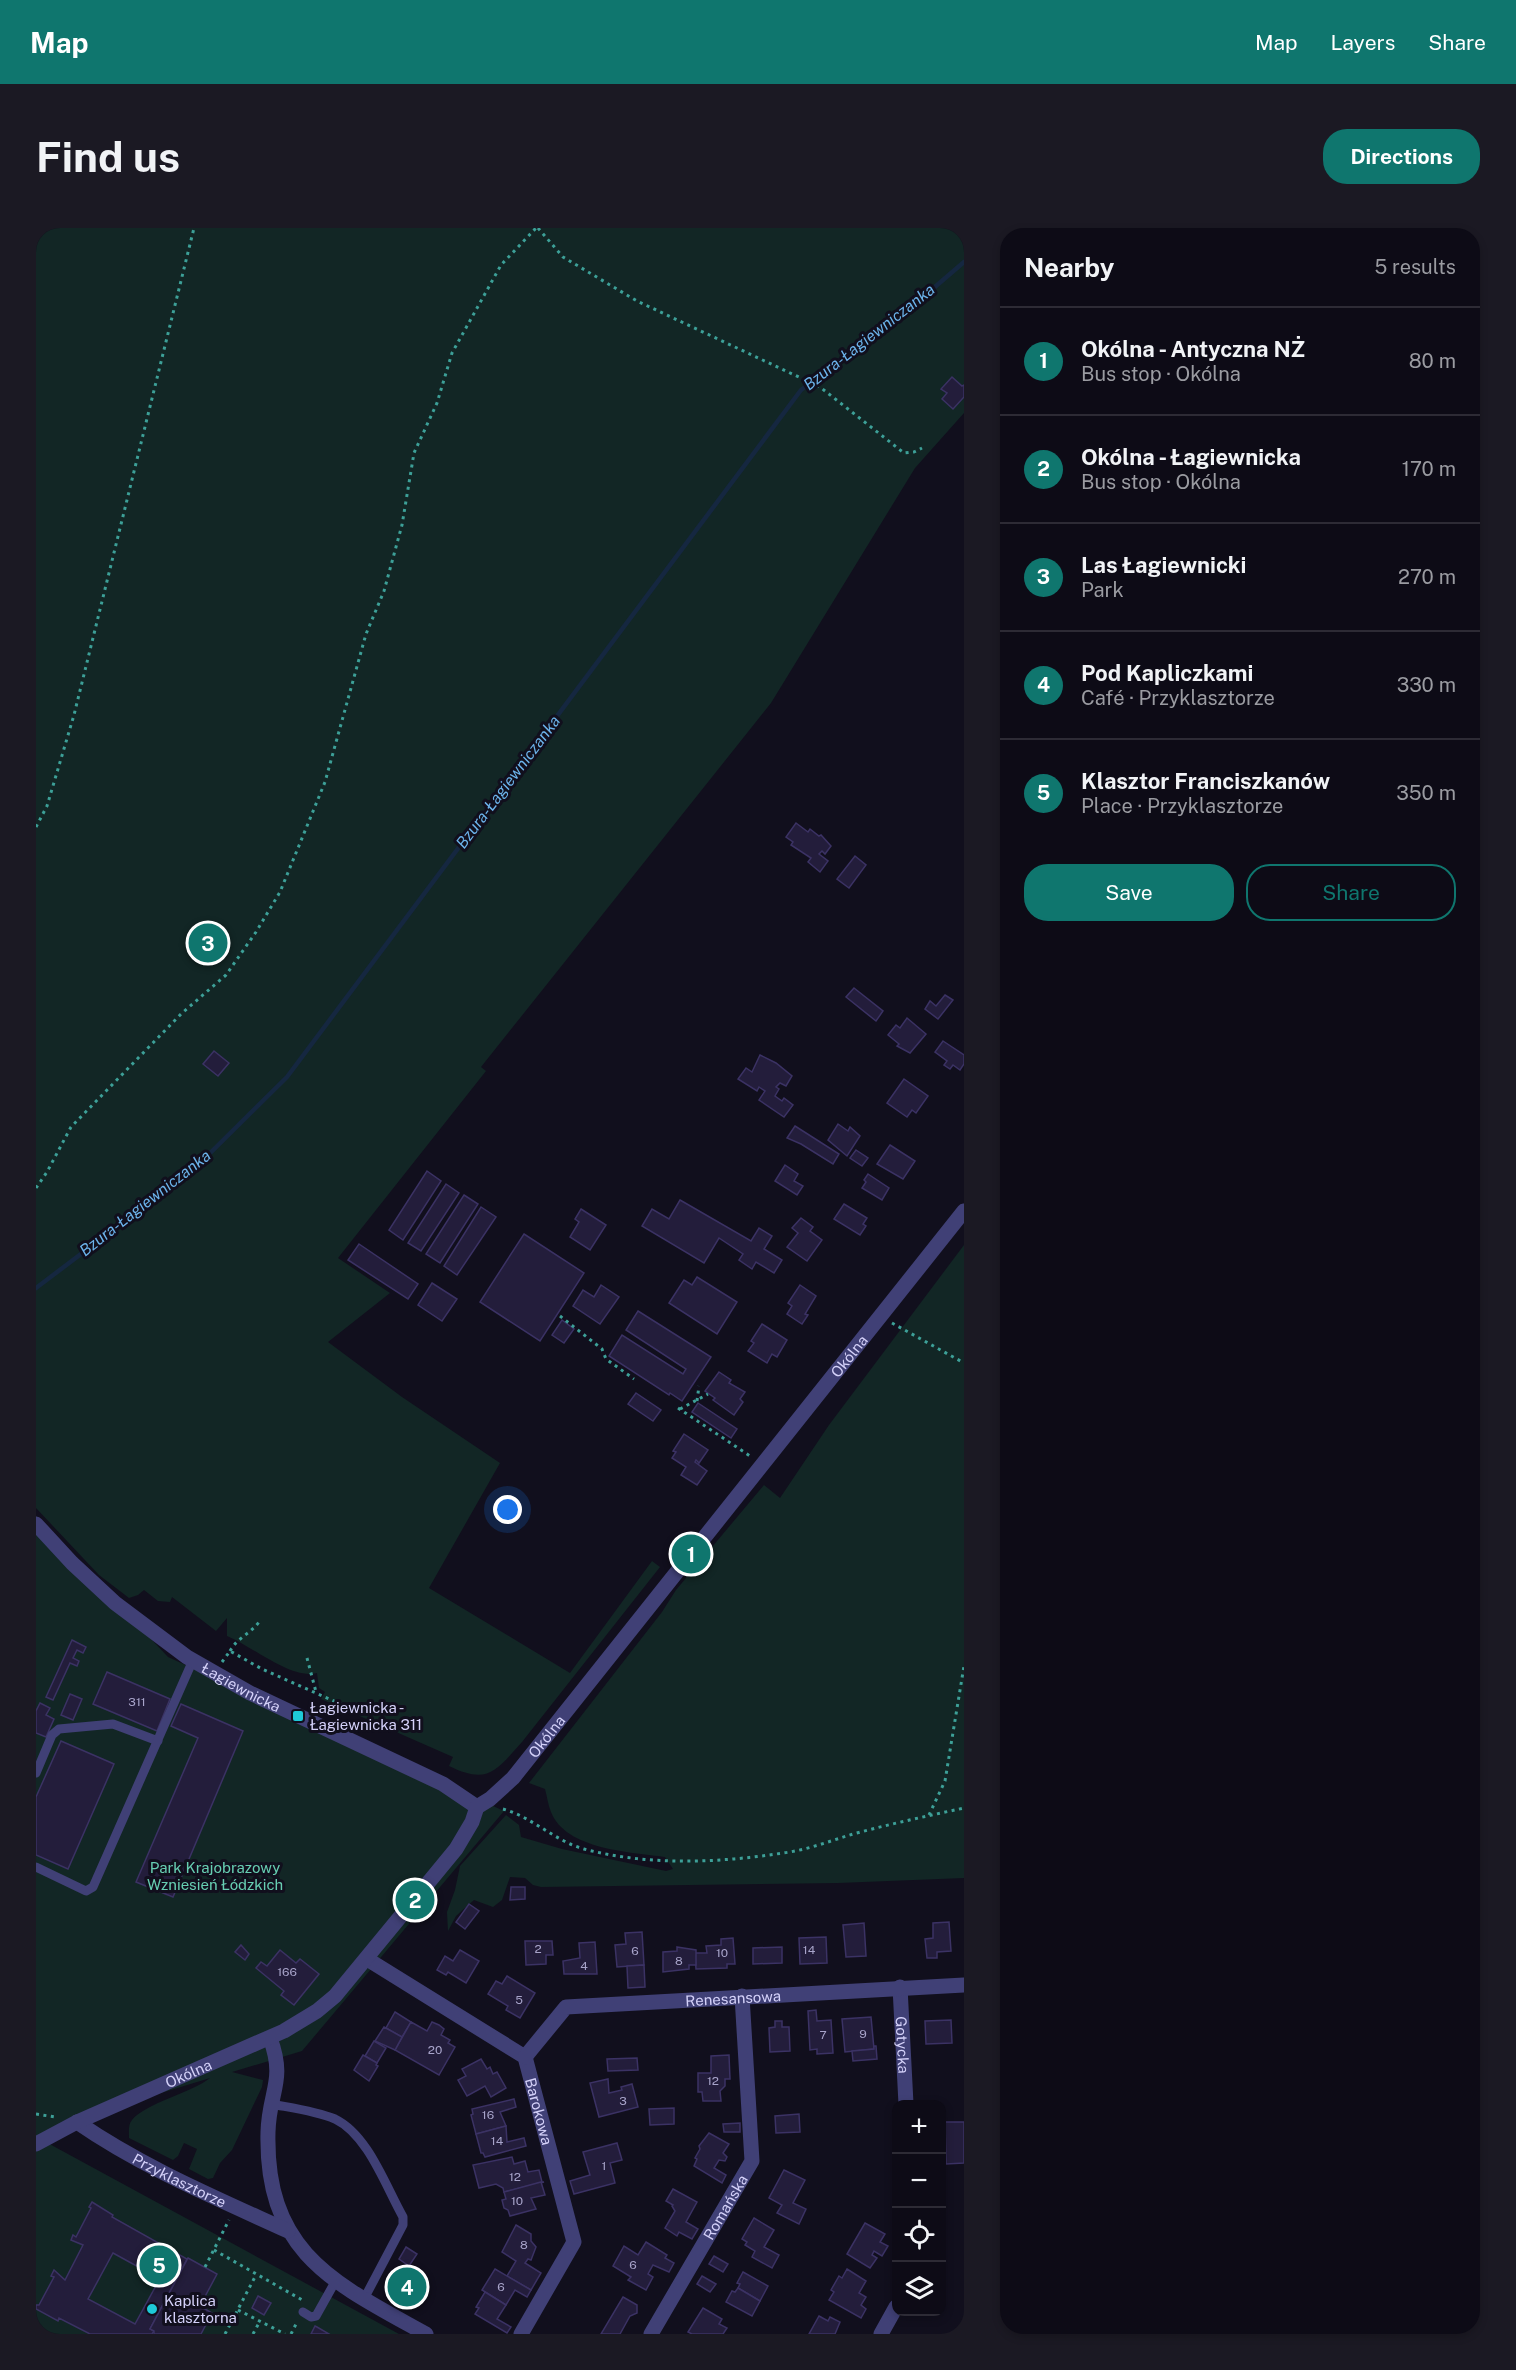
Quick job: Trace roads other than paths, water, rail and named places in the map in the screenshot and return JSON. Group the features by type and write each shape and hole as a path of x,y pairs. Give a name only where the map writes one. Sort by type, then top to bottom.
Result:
{"street":[{"name":"Okólna","path":"36,2144 77,2122 270,2038 297,2024 329,2001 367,1959 456,1849 472,1822 477,1807 513,1778 964,1211"},
{"name":"Łagiewnicka","path":"36,1524 72,1563 115,1603 161,1639 193,1660 250,1693 443,1784 477,1807"},
{"name":"Barokowa","path":"367,1959 525,2057 574,2242 521,2334"},
{"name":"Renesansowa","path":"525,2057 566,2007 964,1985"},
{"name":"Gotycka","path":"900,1987 906,2100"},
{"name":"Romańska","path":"651,2334 752,2161 742,1996"},
{"name":"Przyklasztorze","path":"270,2038 279,2068 268,2132 269,2161 276,2198 288,2231 306,2254 335,2282 426,2334"},
{"name":"Przyklasztorze","path":"77,2122 116,2147 209,2195 288,2231"},
{"path":"880,2334 892,2315"}],"lane":[{"path":"36,1867 86,1891 93,1887 193,1660"},
{"path":"36,1773 52,1736 59,1729 113,1724 158,1742"},
{"path":"272,2104 332,2118 359,2137 403,2217 403,2226 364,2299"},
{"path":"303,2312 311,2317 316,2316 335,2282"}],"waterway":[{"name":"Bzura-Łagiewniczanka","path":"36,1288 196,1167 287,1077 801,390 929,292 964,262"}],"place":[{"name":"Las Łagiewnicki","path":"208,943"},
{"name":"Okólna - Antyczna NŻ","path":"691,1554"},
{"name":"Łagiewnicka - Łagiewnicka 311","path":"298,1716"},
{"name":"Okólna - Łagiewnicka","path":"415,1900"},
{"name":"Klasztor Franciszkanów","path":"159,2265"},
{"name":"Pod Kapliczkami","path":"407,2287"},
{"name":"Kaplica klasztorna","path":"152,2309"}],"park label":[{"name":"Park Krajobrazowy Wzniesień Łódzkich","path":"215,1876"}]}
